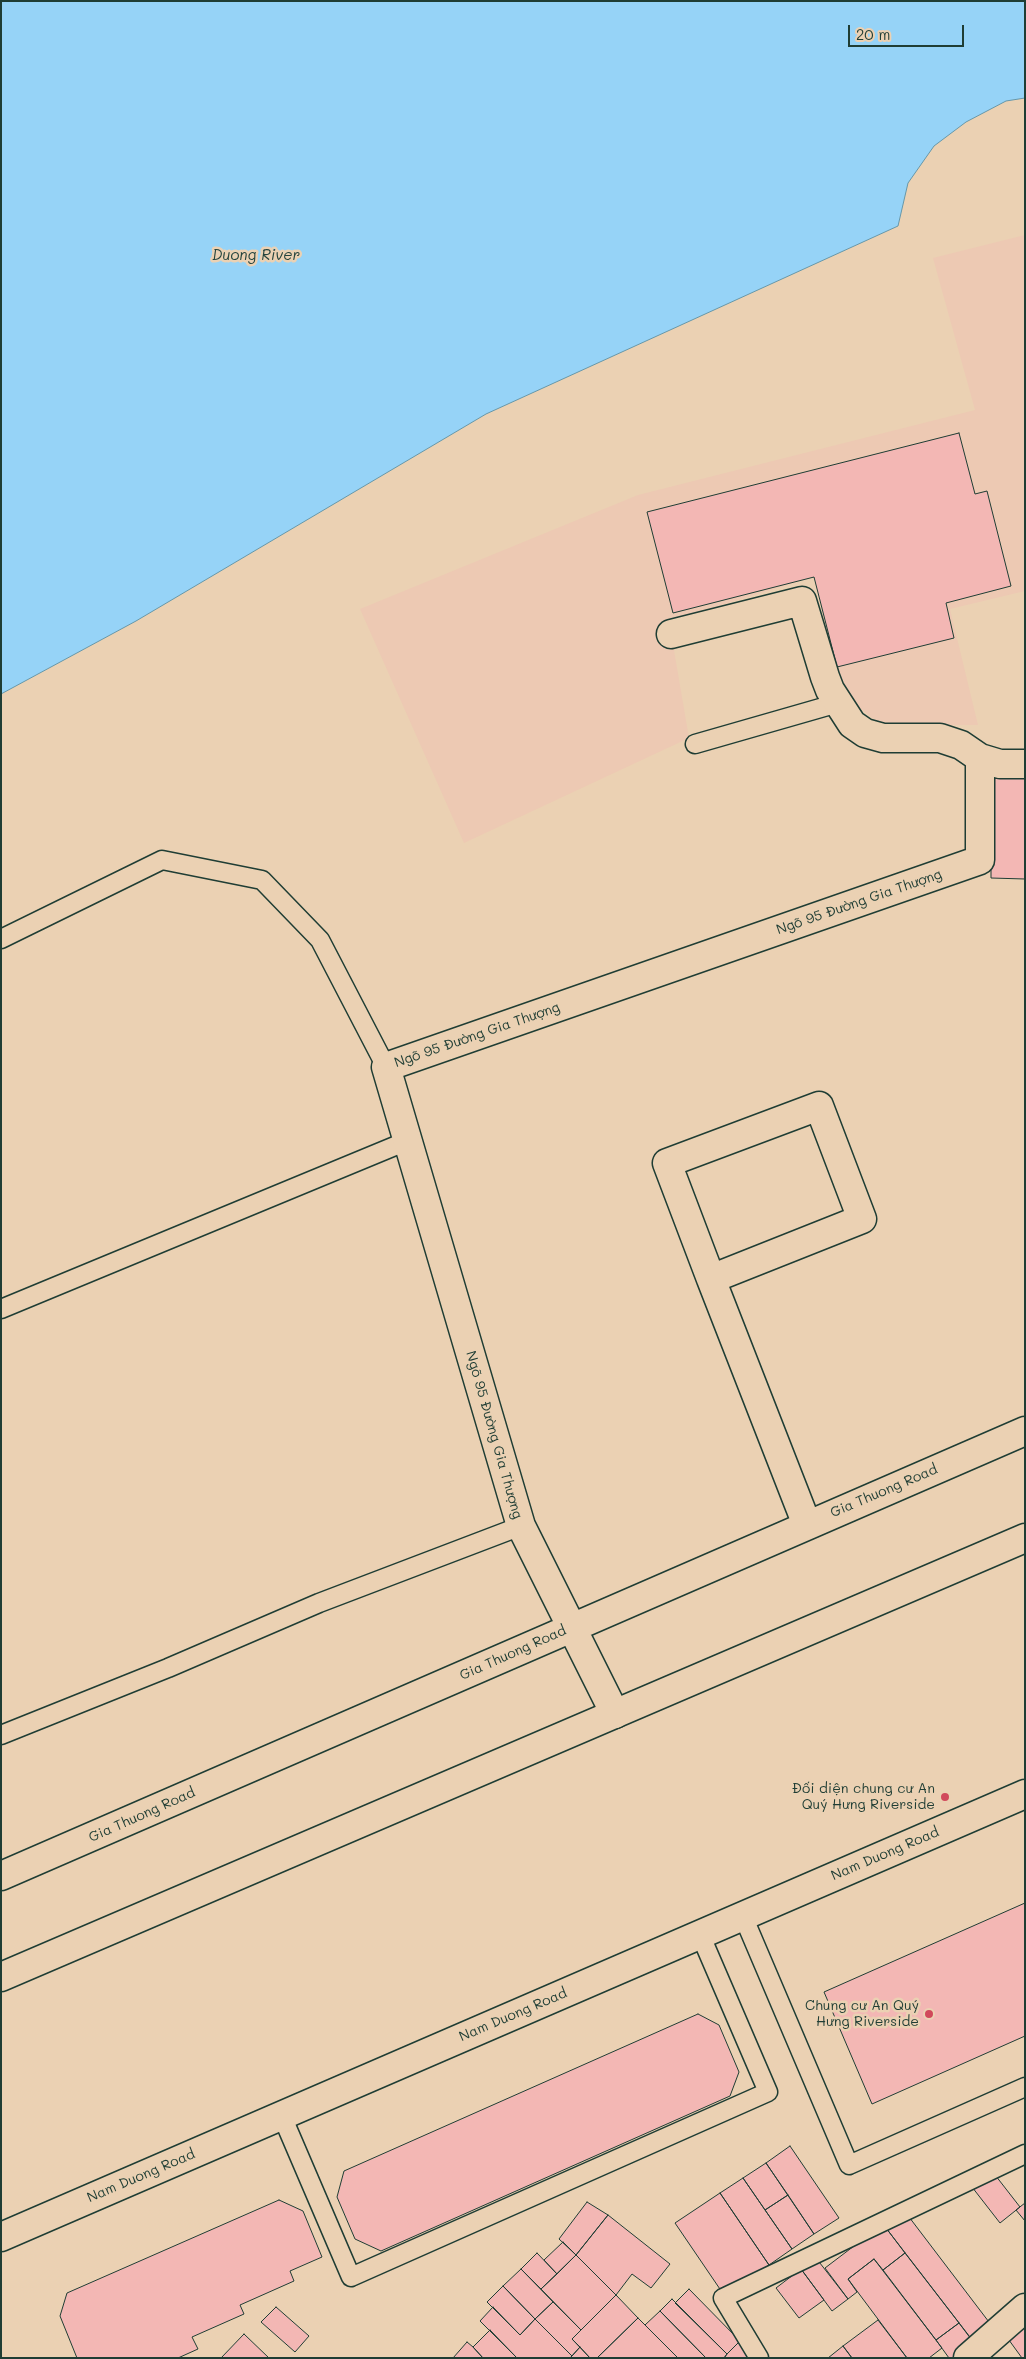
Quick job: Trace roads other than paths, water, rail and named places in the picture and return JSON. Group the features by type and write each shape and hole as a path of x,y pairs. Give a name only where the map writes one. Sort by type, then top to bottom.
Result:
{"street":[{"path":"670,634 802,601 824,677 852,724 865,733 883,738 940,738 961,745 980,758 1000,764 1025,764"},
{"name":"Ngõ 95 Đường Gia Thượng","path":"615,1714 521,1526 386,1067 980,860 980,758"},
{"path":"711,1279 862,1220 820,1106 667,1163 711,1279 807,1525"},
{"name":"Gia Thuong Road","path":"1,1876 1025,1430"},
{"path":"1,1977 1025,1538"},
{"name":"Nam Duong Road","path":"1,2237 1025,1794"},
{"path":"968,2358 1025,2308"}],"lane":[{"path":"695,744 838,703"},
{"path":"1,939 162,860 262,880 320,940 386,1067"},
{"path":"1,1309 407,1141"},
{"path":"1,1735 168,1668 319,1603 521,1526"},
{"path":"743,1916 849,2165 1025,2087"},
{"path":"282,2116 350,2277 768,2092 700,1934"},
{"path":"759,2358 722,2298 1025,2154"}],"water":[{"name":"Duong River","path":"1,1 1025,1 1025,98 1006,101 966,122 934,146 908,183 898,226 486,414 136,621 1,694"}],"place":[{"name":"Đối diện chung cư An Quý Hưng Riverside","path":"945,1797"},
{"name":"Chung cư An Quý Hưng Riverside","path":"929,2014"}]}
